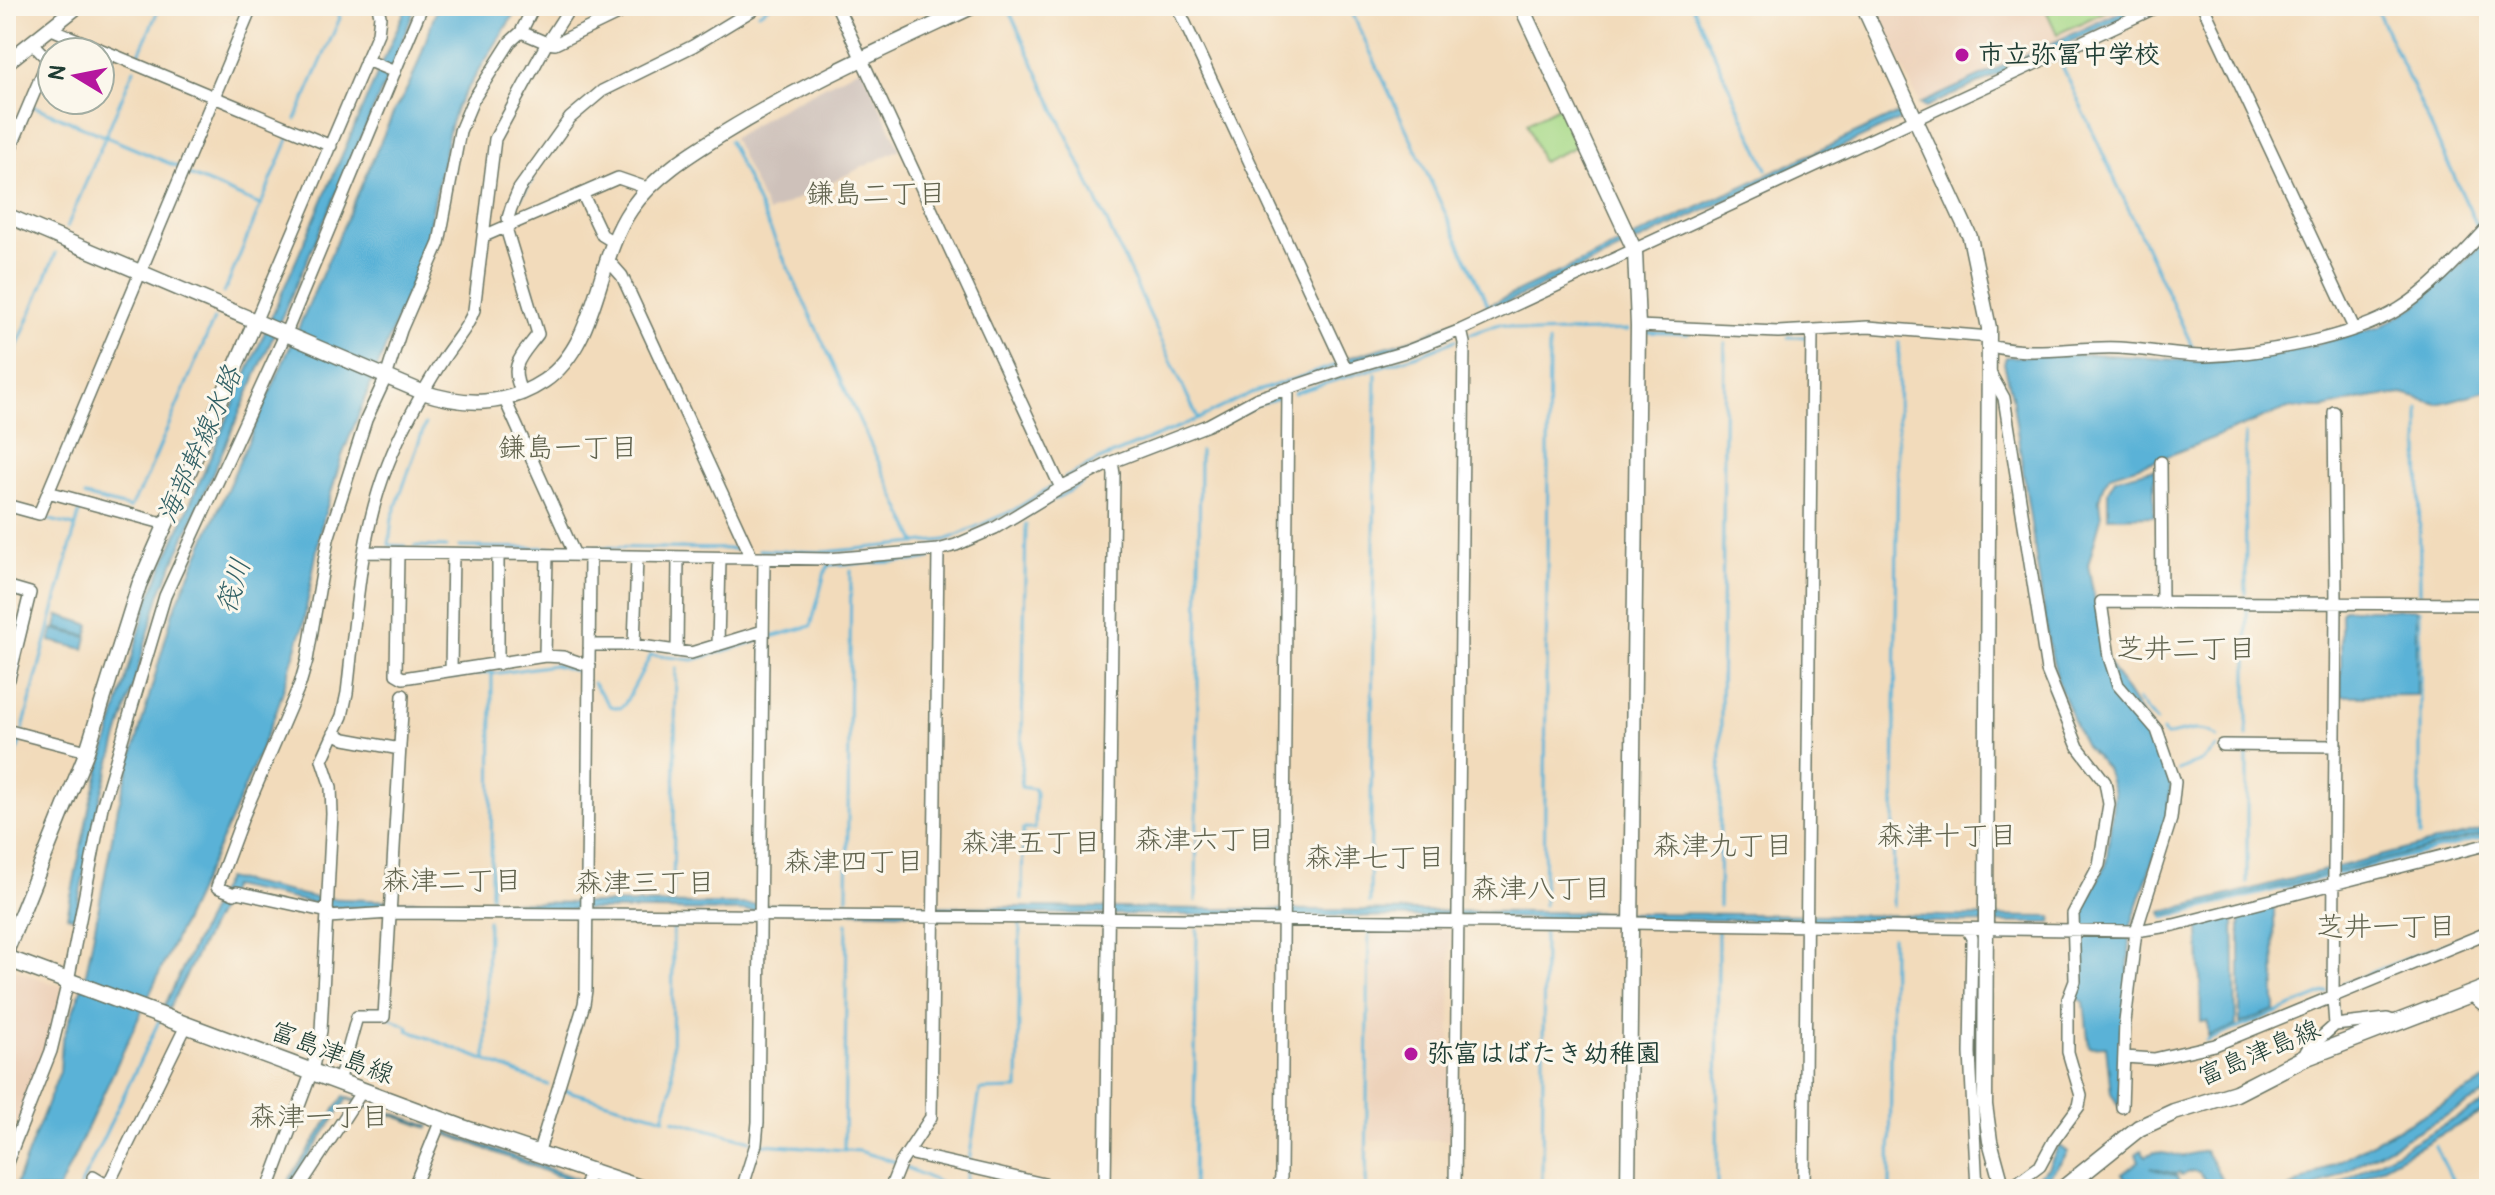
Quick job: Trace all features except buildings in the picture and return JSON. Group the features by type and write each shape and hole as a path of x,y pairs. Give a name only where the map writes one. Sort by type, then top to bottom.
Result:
{"main road":[{"name":"富島津島線","path":"6,955 312,1071 339,1082 358,1098 441,1120 643,1189"},
{"name":"富島津島線","path":"2063,1189 2139,1128 2174,1112 2252,1087 2302,1059 2489,987"}],"street":[{"path":"6,63 78,6"},
{"path":"6,505 39,514 252,6"},
{"path":"6,955 87,751 139,585 261,324 378,33 378,6"},
{"path":"6,1165 74,983 102,807 165,596 286,335 389,70 422,6"},
{"path":"534,6 521,32 510,42 483,84 460,131 439,243 366,420 328,539 304,672 237,831 217,887 234,894 237,892 328,909 391,907 934,913 1107,920 1284,916 1631,917 1806,920 1967,929 1984,923 2136,931 2174,925 2489,844"},
{"path":"268,1189 312,1071 321,1031 331,787 322,760 342,716 347,693 371,515 388,465 422,392 469,325 474,310 495,139 547,43 571,6"},
{"path":"521,32 555,44 634,6"},
{"path":"522,393 514,379 516,365 538,334 508,227 508,218 519,189 570,118 602,91 693,46 759,6"},
{"path":"837,6 1061,488"},
{"path":"6,215 422,392 463,402 505,400 545,380 569,355 591,310 612,241 647,188 707,144 775,101 974,6"},
{"path":"1177,6 1346,369"},
{"path":"1521,6 1632,244 1638,326 1628,1189"},
{"path":"1863,6 1970,237 1987,306 1990,373 1985,1105 1990,1141 2004,1187 2040,1166 2054,1140 2079,1106 2081,1096 2068,1052 2068,999 2075,981 2073,914 2099,865 2109,813 2107,791 2100,774 2074,739 2047,671 2004,398 1990,373"},
{"path":"365,552 828,559 938,550 956,545 995,528 1061,488 1112,462 1208,425 1256,399 1405,352 1461,330 1632,244 2159,6"},
{"path":"2203,6 2354,328"},
{"path":"49,28 68,36"},
{"path":"31,42 36,47"},
{"path":"116,57 331,146"},
{"path":"366,60 389,70"},
{"path":"6,159 36,87"},
{"path":"484,236 618,178 647,188"},
{"path":"583,195 602,235 612,241"},
{"path":"1638,326 1812,332 1868,327 1990,342 2026,352 2116,347 2201,356 2278,348 2379,320 2401,308 2458,259 2489,226"},
{"path":"607,259 622,276 758,558 763,631 758,1122 756,1144 742,1189"},
{"path":"1455,1189 1464,343 1461,330"},
{"path":"1804,1189 1812,332"},
{"path":"1278,1189 1281,1177 1288,388"},
{"path":"505,400 575,555"},
{"path":"2334,412 2335,1025"},
{"path":"1105,1189 1112,462"},
{"path":"2161,462 2162,603"},
{"path":"48,492 166,524"},
{"path":"890,1189 900,1164 931,1117 938,550"},
{"path":"398,554 396,674 403,678 545,656 563,657 590,666"},
{"path":"451,670 453,554"},
{"path":"498,555 498,664"},
{"path":"545,656 547,555"},
{"path":"538,1154 584,1004 588,909 590,556"},
{"path":"634,645 637,557"},
{"path":"677,651 678,557"},
{"path":"718,645 720,558"},
{"path":"6,586 30,593 9,679 6,678"},
{"path":"2122,1107 2125,1022 2136,931 2171,819 2175,782 2157,730 2118,685 2109,657 2101,602 2489,604"},
{"path":"590,645 634,645 691,653 763,631"},
{"path":"339,1082 357,1017 384,1017 403,695"},
{"path":"6,730 87,751"},
{"path":"334,733 345,739 400,749"},
{"path":"2222,745 2336,746"},
{"path":"1967,929 1972,938 1970,1053 1977,1189"},
{"path":"2125,1057 2154,1059 2215,1045 2489,932"},
{"path":"2470,994 2489,1010"},
{"path":"2302,1059 2307,1050 2335,1025 2387,1019 2396,1022"},
{"path":"93,1177 108,1188 180,1022"},
{"path":"298,1189 358,1098"},
{"path":"413,1189 441,1120"},
{"path":"908,1153 1066,1189"},
{"path":"584,1189 590,1172"}],"shaded area":[{"name":"市立弥冨中学校","path":"1873,6 2132,6 1920,104"},
{"path":"862,67 900,149 768,213 733,138 778,110"},
{"name":"弥富はばたき幼稚園","path":"1372,929 1446,929 1450,932 1451,1140 1370,1140"},
{"path":"6,967 63,987 48,1047 6,1151"}],"green space":[{"path":"2044,6 2117,6 2057,34"},
{"path":"1562,105 1579,145 1542,162 1527,123"}],"water":[{"path":"407,6 416,6 392,67 160,593 98,806 75,918 67,916 90,804 149,598"},
{"name":"筏川","path":"438,6 519,6 457,106 450,126 424,251 342,456 321,527 303,626 277,710 232,817 59,1189 14,1189 60,1071 62,1041 85,979 118,807 173,612 395,109 409,85"},
{"path":"2133,6 2149,6 1926,107 1920,104"},
{"path":"1903,111 1901,119 1430,338 1350,363 1348,358 1423,336"},
{"path":"2489,238 2489,390 2438,404 2403,394 2324,408 2288,408 2155,461 2110,475 2103,486 2099,500 2101,518 2088,565 2106,659 2153,732 2171,782 2167,818 2131,925 2119,1107 2111,1093 2106,1046 2089,1047 2084,1002 2076,997 2082,956 2077,934 2079,917 2106,865 2114,793 2106,768 2085,746 2079,734 2060,688 2049,646 2012,396 2004,363 2006,357 2095,354 2207,362 2276,355 2380,327 2416,306"},
{"path":"2154,469 2154,516 2108,517 2108,491 2115,479"},
{"path":"2344,609 2417,609 2417,695 2341,696 2341,613"},
{"path":"59,615 90,625 87,636 56,628"},
{"path":"53,629 87,637 84,649 50,641"},
{"path":"2489,828 2489,833 2163,916 2162,912"},
{"path":"226,878 317,898 395,901 2052,917 2051,923 333,907 231,886 169,1009 164,1007"},
{"path":"2274,905 2275,1010 2240,1024 2240,914"},
{"path":"2234,915 2236,1026 2208,1037 2208,1021 2201,1022 2199,925"},
{"path":"2489,1079 2489,1092 2313,1189 2288,1189"},
{"path":"344,1096 429,1126 347,1099 287,1189 283,1189"},
{"path":"2489,1100 2489,1109 2342,1189 2329,1189"},
{"path":"443,1133 580,1180 579,1184"},
{"path":"2059,1145 2068,1152 2054,1171 2042,1182 2021,1189 2048,1168"},
{"path":"2141,1150 2146,1156 2154,1152 2183,1156 2205,1150 2228,1189 2214,1189 2199,1172 2181,1175 2179,1172 2150,1168 2177,1176 2182,1189 2175,1189 2172,1183 2134,1189 2122,1174 2139,1161 2136,1154"}],"waterway":[{"path":"138,56 160,6"},
{"path":"296,119 340,18 335,6"},
{"path":"759,13 770,6"},
{"path":"1007,6 1198,419"},
{"path":"1349,6 1489,307"},
{"path":"1692,6 1767,169"},
{"path":"2375,6 2479,230"},
{"path":"2059,59 2193,348 2191,351"},
{"path":"67,227 134,69"},
{"path":"33,106 178,167"},
{"path":"224,293 290,135"},
{"path":"729,141 917,544"},
{"path":"187,174 260,205"},
{"path":"521,197 532,180"},
{"path":"513,233 547,335 525,360"},
{"path":"6,373 56,253"},
{"path":"85,496 130,508 145,481 214,319"},
{"path":"1470,334 1500,324 1536,333 1628,330"},
{"path":"1644,332 1688,334"},
{"path":"1788,337 1805,337"},
{"path":"1294,393 1418,355 1456,340"},
{"path":"1893,906 1899,342"},
{"path":"1544,905 1549,343"},
{"path":"1719,906 1725,343"},
{"path":"1065,478 1251,393 1337,365"},
{"path":"522,371 524,379"},
{"path":"1370,903 1376,374"},
{"path":"1119,466 1201,435 1258,404 1282,397"},
{"path":"2419,409 2420,595"},
{"path":"405,546 389,545 392,518 425,425"},
{"path":"2245,434 2246,594"},
{"path":"1196,901 1200,451"},
{"path":"1010,525 1083,483"},
{"path":"759,550 825,552 946,540 1014,510 1052,486"},
{"path":"23,729 81,506"},
{"path":"561,510 578,547 737,549"},
{"path":"43,518 74,526"},
{"path":"1022,899 1023,829 1035,829 1036,793 1034,789 1021,787 1026,524"},
{"path":"415,546 446,547"},
{"path":"459,547 566,548"},
{"path":"767,638 811,626 829,565 930,558"},
{"path":"847,899 851,571"},
{"path":"2247,609 2247,736"},
{"path":"2420,610 2420,836"},
{"path":"593,683 610,706 620,708 651,655 693,660 758,641"},
{"path":"492,674 554,665 584,673"},
{"path":"673,897 676,668"},
{"path":"405,684 492,672 491,896"},
{"path":"2138,700 2156,721"},
{"path":"2163,731 2166,736 2200,730 2218,738"},
{"path":"6,780 20,742"},
{"path":"2178,770 2202,761 2217,748"},
{"path":"2247,754 2247,882"},
{"path":"2338,874 2489,836"},
{"path":"2164,918 2330,876"},
{"path":"486,1060 488,920"},
{"path":"844,1149 847,923"},
{"path":"969,1161 980,1090 1018,1089 1020,923"},
{"path":"663,1118 672,1087 673,925"},
{"path":"2341,985 2489,926"},
{"path":"1366,1189 1369,927"},
{"path":"1193,1189 1197,929"},
{"path":"1717,1189 1718,930"},
{"path":"1542,1189 1544,931"},
{"path":"1890,1189 1892,937"},
{"path":"2206,1041 2327,992"},
{"path":"390,1018 409,1027 408,1030 548,1085"},
{"path":"79,1189 159,1021"},
{"path":"564,1090 665,1118"},
{"path":"673,1120 751,1141"},
{"path":"762,1144 859,1151 896,1162"},
{"path":"2435,1146 2457,1189"},
{"path":"907,1168 954,1189"},
{"path":"964,1189 967,1172"}],"place":[{"name":"市立弥冨中学校","path":"1962,55"},
{"name":"弥富はばたき幼稚園","path":"1411,1054"}],"district":[{"name":"鎌島二丁目","path":"876,194"},
{"name":"鎌島一丁目","path":"568,448"},
{"name":"芝井二丁目","path":"2186,649"},
{"name":"森津十丁目","path":"1947,836"},
{"name":"森津六丁目","path":"1205,840"},
{"name":"森津五丁目","path":"1031,843"},
{"name":"森津九丁目","path":"1723,846"},
{"name":"森津七丁目","path":"1375,858"},
{"name":"森津四丁目","path":"854,862"},
{"name":"森津二丁目","path":"452,881"},
{"name":"森津三丁目","path":"645,883"},
{"name":"森津八丁目","path":"1541,889"},
{"name":"芝井一丁目","path":"2386,927"},
{"name":"森津一丁目","path":"319,1117"}],"water label":[{"name":"海部幹線水路","path":"200,445"}]}
